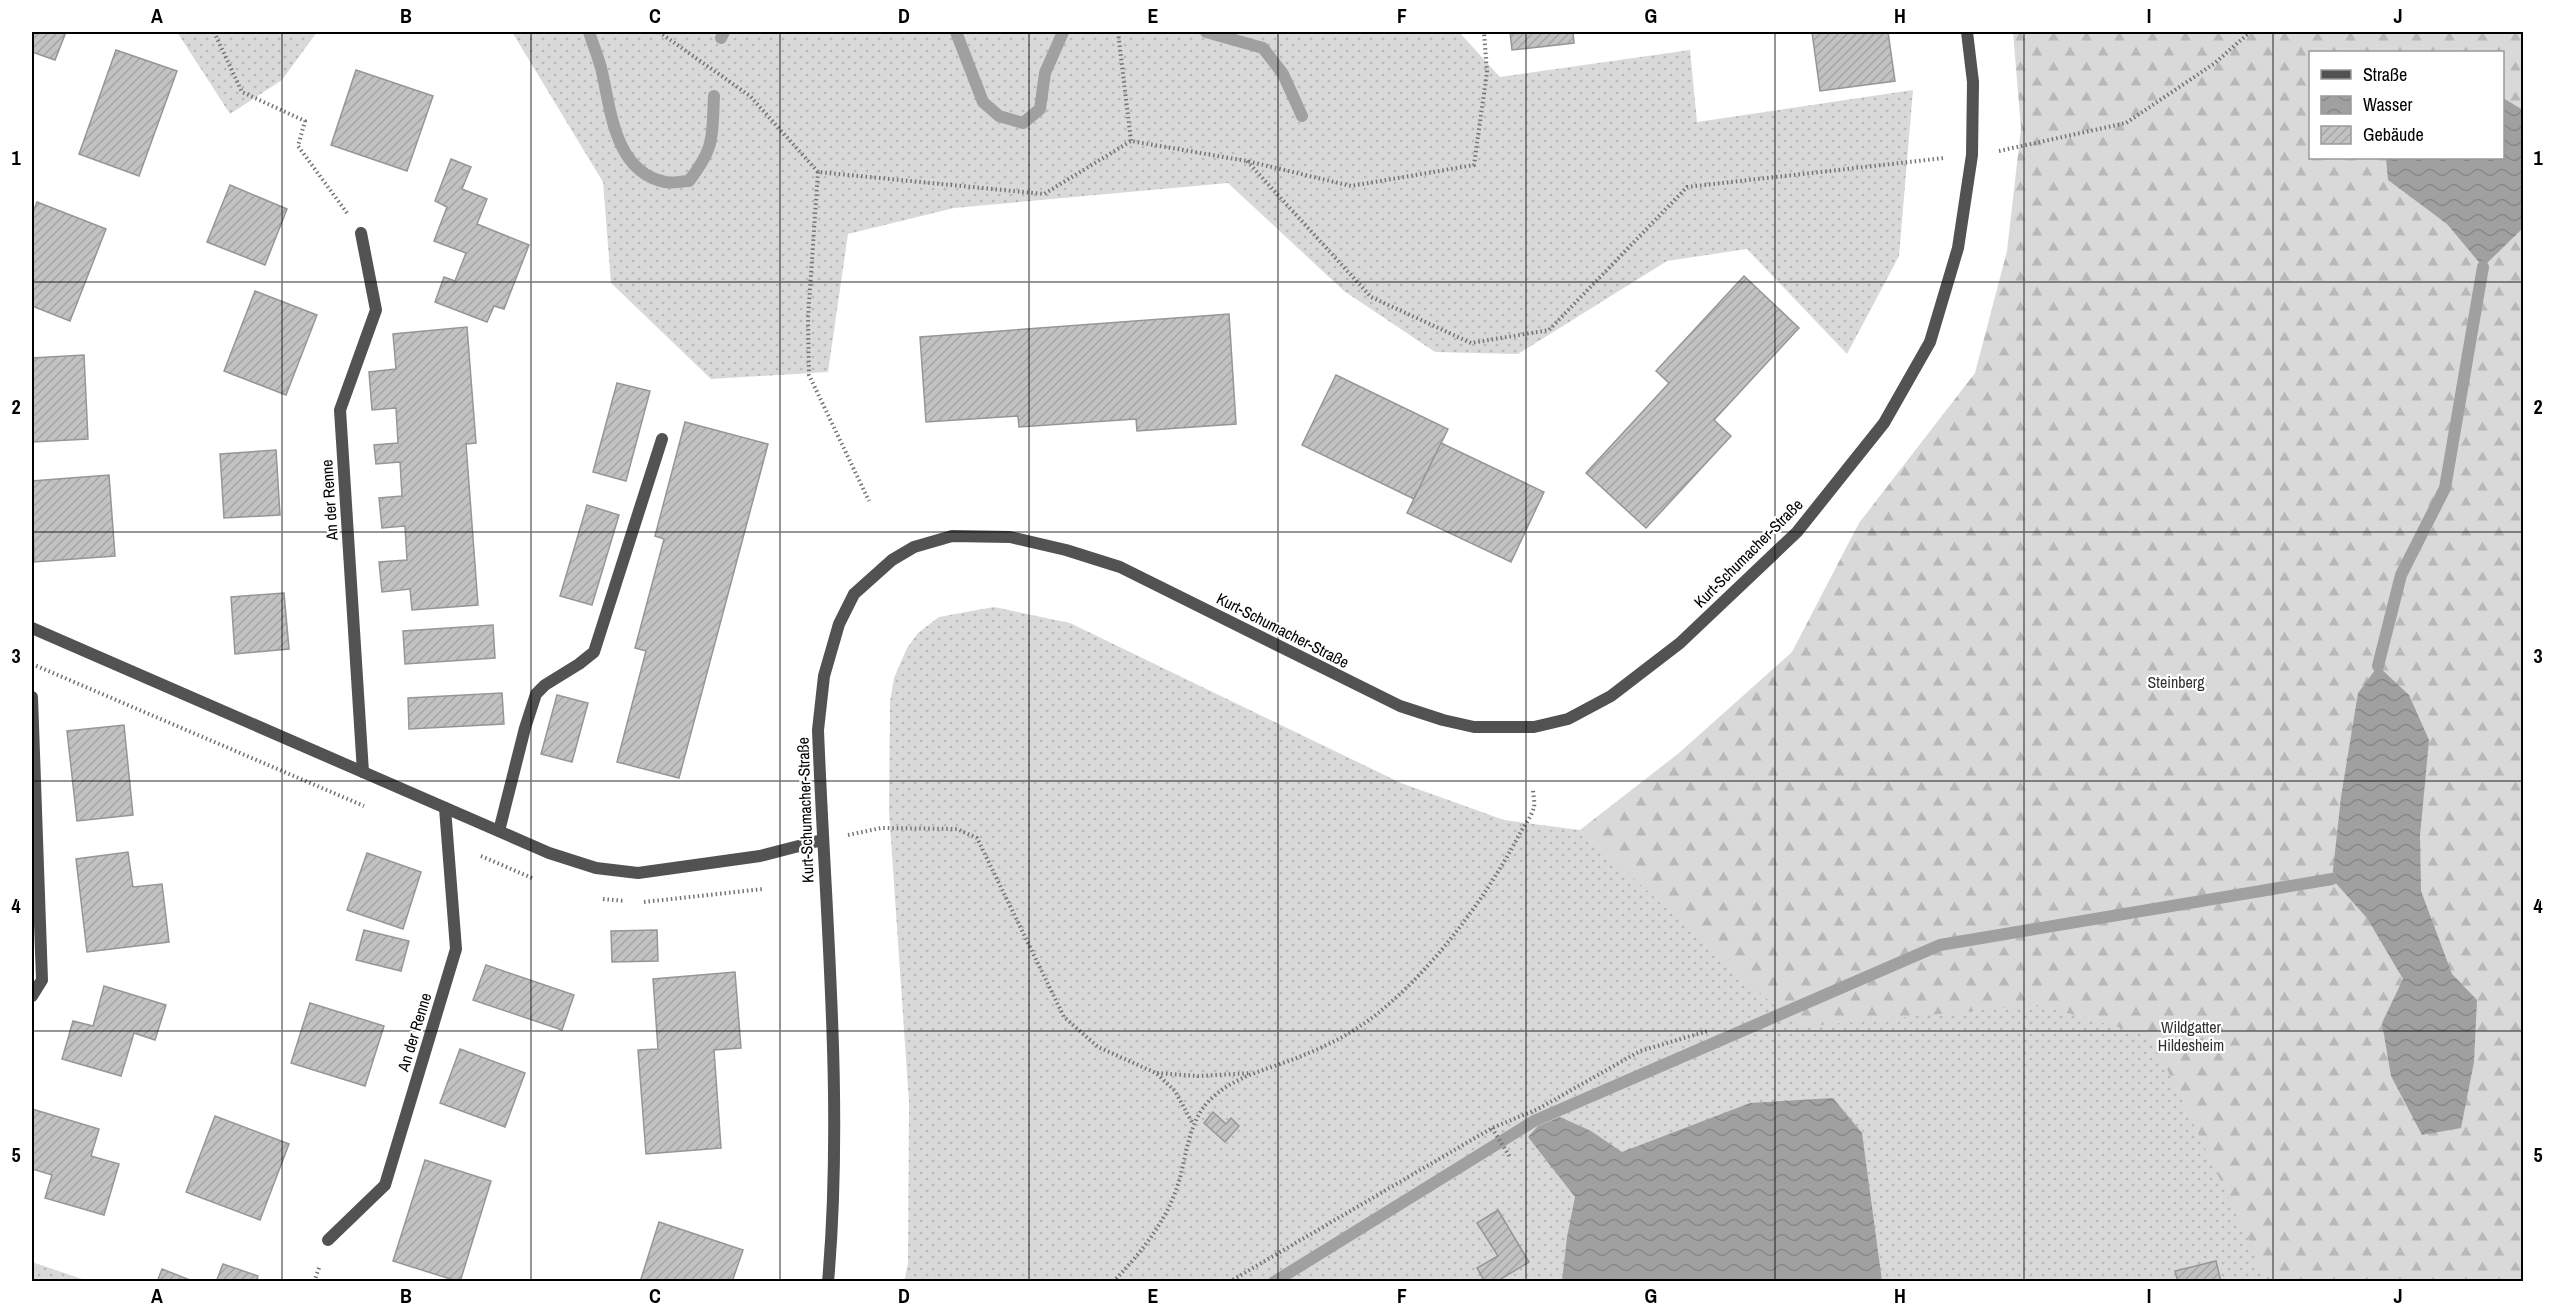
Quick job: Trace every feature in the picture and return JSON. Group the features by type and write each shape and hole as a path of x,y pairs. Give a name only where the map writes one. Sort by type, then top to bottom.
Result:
{"street":[{"name":"Kurt-Schumacher-Straße","path":"828,1281 834,1191 833,1065 818,730 824,676 839,624 854,594 892,560 914,547 952,536 1010,537 1066,550 1120,567 1400,706 1474,727 1534,727 1568,719 1611,696 1680,643 1797,532 1884,423 1930,342 1958,248 1972,155 1973,82 1967,32"},
{"name":"An der Renne","path":"361,233 376,310 340,410 363,772"},
{"path":"499,831 536,694 545,685 594,652 662,439"},
{"path":"32,627 549,853 596,868 638,873 760,856 822,840"},
{"path":"32,697 42,980 32,996"},
{"name":"An der Renne","path":"328,1240 385,1185 456,949 445,808"}],"path":[{"path":"214,32 242,92 305,121 298,146 361,233"},
{"path":"659,32 665,34 750,96 818,172 1044,194 1131,141 1247,161 1351,186 1474,165 1487,72 1484,32"},
{"path":"1118,32 1131,141"},
{"path":"2014,148 2127,123 2215,63 2250,32"},
{"path":"1247,161 1371,297 1471,343 1549,330 1687,187 1972,155"},
{"path":"818,172 808,318 809,375 869,501"},
{"path":"1156,1073 1198,1076 1252,1072 1299,1058 1346,1035 1386,1006 1428,965 1505,862 1534,808 1533,789"},
{"path":"822,840 881,828 957,829 977,837 1064,1017 1098,1047 1156,1073 1175,1091 1193,1124"},
{"path":"1229,1281 1492,1128 1539,1108 1640,1051 1708,1031"},
{"path":"1113,1281 1136,1258 1154,1232 1175,1193 1193,1124 1213,1097 1252,1072"},
{"path":"1492,1128 1510,1157"}],"green space":[{"path":"177,32 317,32 282,80 230,114"},
{"path":"512,32 1459,32 1500,77 1690,50 1697,122 1913,90 1899,256 1847,354 1747,249 1667,261 1518,354 1435,352 1344,291 1228,183 954,208 848,234 828,372 711,379 611,283 603,182"},
{"name":"Steinberg","path":"2013,32 2523,32 2523,1281 2262,1281 2252,1246 2151,1036 2038,1005 1798,1027 1580,830 1679,753 1792,652 1859,523 1975,373 2007,251 2021,128"},
{"name":"Wildgatter Hildesheim","path":"994,607 1070,623 1401,783 1504,820 1580,830 1612,858 2208,781 2523,1281 904,1282 908,1263 909,1102 889,811 890,702 894,678 907,648 918,633 939,617"},
{"path":"32,1262 88,1281 32,1281"}],"water":[{"path":"2504,99 2523,110 2523,228 2483,267 2447,224 2388,180 2386,159 2504,159"},
{"path":"2378,666 2409,695 2429,740 2420,836 2421,891 2452,974 2477,1000 2474,1062 2461,1128 2422,1135 2391,1076 2382,1023 2403,979 2367,918 2332,879 2341,797 2358,693"},
{"path":"1833,1098 1862,1133 1882,1281 1562,1281 1575,1197 1528,1137 1538,1126 1560,1117 1591,1131 1622,1152 1750,1103"}],"building":[{"path":"32,32 66,32 55,60 32,52"},
{"path":"1510,32 1573,32 1574,43 1512,50"},
{"path":"1812,32 1888,32 1895,81 1820,91"},
{"path":"116,50 177,71 139,176 79,154"},
{"path":"356,70 433,96 407,171 331,145"},
{"path":"451,159 471,167 462,189 487,199 477,224 529,245 504,309 494,306 487,322 435,302 444,277 455,281 466,253 434,241 447,207 435,201"},
{"path":"230,185 287,209 265,265 207,242"},
{"path":"37,202 106,229 70,321 32,306 32,215"},
{"path":"1744,276 1799,328 1714,420 1731,436 1646,528 1586,473 1669,383 1656,371"},
{"path":"255,291 317,315 286,395 224,371"},
{"path":"1229,314 1236,424 1137,431 1136,419 1019,427 1018,416 926,422 920,337"},
{"path":"467,327 476,443 466,444 478,605 412,610 410,589 382,592 379,562 407,560 405,526 382,528 379,498 402,496 400,462 376,464 374,445 398,443 396,408 372,410 369,372 396,369 393,334"},
{"path":"84,355 88,439 32,442 32,358"},
{"path":"1336,375 1448,429 1414,499 1302,445"},
{"path":"617,383 650,391 626,481 593,472"},
{"path":"685,422 768,444 679,778 617,762 646,651 635,648 664,539 655,536"},
{"path":"1441,443 1544,492 1511,562 1407,513"},
{"path":"276,450 280,515 224,518 220,454"},
{"path":"109,475 115,556 34,562 32,481"},
{"path":"587,505 619,515 592,605 560,596"},
{"path":"284,593 289,649 235,654 231,597"},
{"path":"493,625 495,658 405,664 403,631"},
{"path":"502,693 504,724 409,729 408,698"},
{"path":"557,695 588,703 572,762 541,754"},
{"path":"124,725 133,815 77,821 67,731"},
{"path":"128,852 133,887 162,884 169,942 87,952 76,859"},
{"path":"367,853 421,872 403,929 347,910"},
{"path":"364,930 409,941 401,971 356,960"},
{"path":"657,930 658,961 612,962 611,931"},
{"path":"486,965 574,995 562,1030 473,1000"},
{"path":"735,972 741,1048 714,1050 721,1148 646,1154 638,1050 658,1049 653,979"},
{"path":"104,986 166,1005 155,1040 134,1033 121,1076 62,1059 73,1021 93,1026"},
{"path":"310,1003 384,1026 365,1086 291,1063"},
{"path":"460,1049 525,1073 505,1127 440,1103"},
{"path":"32,1109 99,1129 91,1156 119,1164 104,1215 45,1198 52,1175 32,1169"},
{"path":"1213,1112 1226,1124 1231,1118 1239,1126 1225,1142 1204,1123"},
{"path":"215,1116 289,1144 260,1220 186,1192"},
{"path":"425,1160 491,1181 460,1282 393,1261"},
{"path":"1498,1210 1529,1262 1496,1282 1485,1282 1477,1268 1498,1256 1477,1223"},
{"path":"659,1222 743,1250 732,1282 640,1282"},
{"path":"2216,1261 2221,1282 2178,1282 2175,1271"},
{"path":"223,1264 258,1276 256,1282 216,1282"},
{"path":"162,1269 195,1282 157,1282"}],"waterway":[{"path":"589,32 601,67 618,138 625,153 635,166 648,176 668,183 689,181 708,150 713,122 714,96"},
{"path":"721,38 724,32"},
{"path":"956,32 983,102 999,116 1023,123 1040,109 1045,73 1063,32"},
{"path":"1206,32 1263,48 1283,74 1302,116"},
{"path":"2378,666 2401,575 2445,488 2483,267"},
{"path":"1274,1282 1534,1121 1940,945 2332,879"}]}
